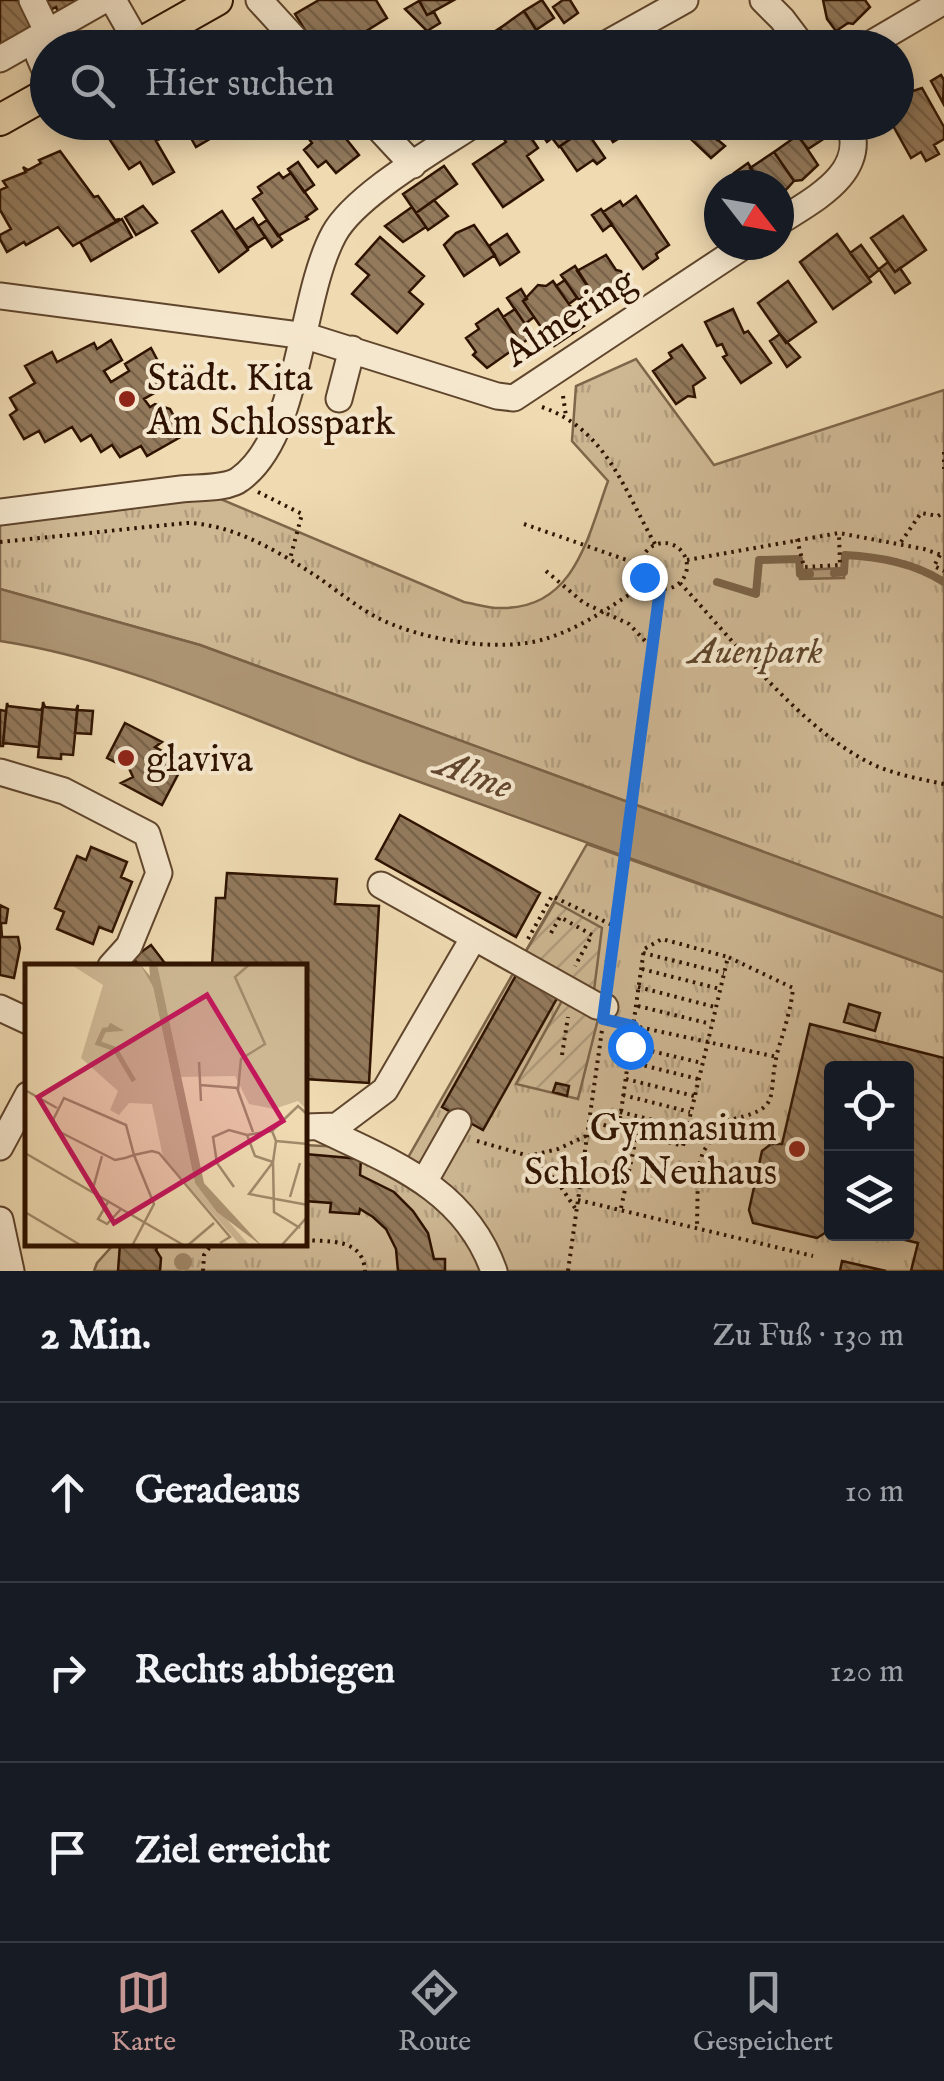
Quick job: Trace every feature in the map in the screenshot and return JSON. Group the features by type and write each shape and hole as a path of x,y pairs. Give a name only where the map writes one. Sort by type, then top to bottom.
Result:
{"main road":[{"path":"163,30 216,0"},
{"path":"0,120 30,103"}],"street":[{"path":"0,59 40,16 71,0"},
{"path":"40,16 104,0"},
{"path":"113,0 127,30"},
{"path":"258,0 286,30"},
{"path":"631,30 685,0"},
{"path":"763,0 790,30"},
{"path":"895,30 944,1"},
{"path":"390,140 413,165"},
{"path":"0,512 238,482 268,451 306,336 318,278 333,236 355,210 450,140"},
{"path":"794,212 844,175 854,140"},
{"name":"Almering","path":"0,296 306,336 514,398 722,260"},
{"path":"340,398 352,348"},
{"path":"0,772 64,791 147,834 159,872 129,946 112,964"},
{"path":"381,885 604,1013"},
{"path":"313,1128 337,1126 385,1090 474,937"},
{"path":"0,1008 25,1020"},
{"path":"0,1147 25,1101"},
{"path":"313,1128 424,1182 450,1201 485,1246 494,1271"},
{"path":"424,1182 453,1131"},
{"path":"0,1220 12,1271"}],"path":[{"path":"514,398 569,420 601,446 655,544"},
{"path":"944,452 944,469"},
{"path":"238,482 302,514 290,559"},
{"path":"899,544 920,512 938,516 944,512"},
{"path":"0,542 187,523 214,524 290,559 378,617 418,633 504,645 549,638 603,612 648,582"},
{"path":"524,524 641,565"},
{"path":"686,560 839,534 942,556 934,566 944,572"},
{"path":"797,539 804,567 840,566 839,534"},
{"path":"655,544 673,544 686,560 686,575 680,584 660,589 648,582 641,565 645,553 655,544"},
{"path":"546,571 584,602 638,630 652,650"},
{"path":"680,584 806,719 874,766 944,784"},
{"path":"568,1271 660,589"},
{"path":"516,960 552,896 616,927"},
{"path":"551,933 560,917 592,936 575,966"},
{"path":"696,1228 698,1168 704,1152 724,1121 756,1114 774,1094 776,1057 793,988 728,956 662,939 643,953 620,1112 618,1131 683,1146 728,956"},
{"path":"643,953 724,973"},
{"path":"641,969 720,989"},
{"path":"638,987 716,1007"},
{"path":"562,1055 570,1003 575,994"},
{"path":"636,1006 711,1024"},
{"path":"604,1013 633,1026 776,1057"},
{"path":"630,1046 702,1063"},
{"path":"628,1062 698,1080"},
{"path":"626,1079 694,1096"},
{"path":"623,1096 690,1112"},
{"path":"620,1112 686,1128"},
{"path":"588,1121 619,1126"},
{"path":"453,1131 529,1156 557,1182 577,1210"},
{"path":"621,1210 637,1134"},
{"path":"529,1156 586,1136"},
{"path":"578,1200 813,1256"},
{"path":"308,1240 354,1247 362,1256 364,1271"},
{"path":"204,1271 204,1255 211,1246"}],"green space":[{"name":"Auenpark","path":"636,359 714,465 944,390 944,918 200,645 0,589 0,521 204,492 464,602 498,608 527,605 547,596 575,565 608,481 572,441 576,386"},
{"path":"587,844 944,972 944,1271 94,1271 112,1246 308,1246 308,1145 361,1148 406,1161"},
{"path":"555,902 602,928 593,998 523,956"},
{"path":"563,999 598,1019 578,1099 516,1084"}],"water":[{"path":"844,568 844,578 800,579 799,570"},
{"name":"Alme","path":"0,589 200,645 944,918 944,972 359,760 137,675 0,641"}],"building":[{"path":"0,0 20,0 34,25 0,45"},
{"path":"21,0 86,0 63,23 56,7 32,20"},
{"path":"319,0 376,0 387,18 368,30 305,30 295,14"},
{"path":"419,0 454,0 427,15"},
{"path":"542,0 554,18 536,30 524,11"},
{"path":"570,0 578,13 564,23 553,7"},
{"path":"823,0 865,0 870,7 853,24 838,30 827,19"},
{"path":"419,1 427,15 434,12 440,23 426,30 405,9"},
{"path":"524,11 536,30 501,30"},
{"path":"941,75 944,80 943,103 931,81"},
{"path":"922,88 944,127 944,139 934,145 939,154 926,161 921,152 911,158 901,140 914,140 914,91"},
{"path":"110,140 158,140 174,172 153,184 140,162 129,169"},
{"path":"310,140 347,140 359,155 336,173 326,161 318,167 304,150 312,143"},
{"path":"533,140 538,148 527,156 543,180 503,207 473,164 506,142"},
{"path":"569,140 593,140 605,158 597,164 593,160 577,171 560,146"},
{"path":"692,140 718,140 725,146 711,158"},
{"path":"791,140 801,140 818,165 802,180 794,181 794,170 786,170 774,152"},
{"path":"801,140 822,140 808,149"},
{"path":"60,151 94,197 98,196 115,220 120,219 73,246 58,227 7,252 0,239 11,229 0,210 0,190 7,187 3,181 26,172 23,167 28,170"},
{"path":"774,152 786,170 751,170"},
{"path":"298,162 314,185 304,192 288,169"},
{"path":"444,166 457,184 416,213 403,194"},
{"path":"279,173 283,178 291,173 317,209 308,219 278,236 253,199 262,193 258,187"},
{"path":"636,196 669,245 643,269 603,212 620,201 623,206"},
{"path":"434,200 448,216 428,230 416,213"},
{"path":"143,206 157,223 136,235 125,217"},
{"path":"412,207 426,227 403,242 385,226"},
{"path":"601,209 612,224 603,231 592,215"},
{"path":"222,211 248,250 219,272 192,231"},
{"path":"903,216 926,250 895,272 871,238"},
{"path":"253,218 265,237 248,248 235,230"},
{"path":"122,219 132,237 91,261 80,242"},
{"path":"267,220 282,240 272,247 258,226"},
{"path":"474,225 495,255 464,276 444,245 456,233"},
{"path":"507,234 519,252 500,265 489,246"},
{"path":"837,234 871,282 833,309 800,262"},
{"path":"380,237 424,276 409,292 423,304 397,333 352,294 369,275 356,264"},
{"path":"861,245 879,270 869,278 850,253"},
{"path":"606,255 621,271 629,289 602,307 577,271"},
{"path":"888,262 895,272 900,268 910,283 895,293 879,269"},
{"path":"575,266 591,291 579,300 561,275"},
{"path":"565,280 577,298 569,304 556,286"},
{"path":"553,281 584,326 554,346 523,301 538,285 546,286"},
{"path":"788,281 816,322 786,343 758,303"},
{"path":"521,289 527,299 523,301 534,317 525,324 507,298"},
{"path":"498,309 521,344 487,368 473,355 476,352 466,338 479,329 476,324"},
{"path":"515,309 533,336 521,344 503,317"},
{"path":"733,309 744,333 748,331 771,363 741,383 723,357 727,355 722,344 717,346 705,322"},
{"path":"780,334 800,357 787,367 770,341"},
{"path":"111,340 122,360 104,371 111,382 129,371 125,364 151,348 170,384 144,399 150,407 155,404 170,409 184,435 147,456 141,446 120,457 112,445 101,452 91,435 81,441 72,427 45,442 39,431 24,439 10,415 17,410 10,398 35,383 25,366 52,352 57,362 94,343 97,349"},
{"path":"682,345 705,378 693,386 695,397 688,396 676,404 653,371 672,358 669,353"},
{"path":"43,702 45,707 76,710 78,705 73,755 61,754 61,759 38,757"},
{"path":"7,703 41,710 43,706 39,747 3,743"},
{"path":"0,710 6,711 3,746 0,746"},
{"path":"77,710 93,711 91,734 75,733"},
{"path":"125,723 162,742 155,747 184,763 162,805 121,783 133,777 127,764 123,766 107,758"},
{"path":"400,815 540,893 516,937 376,859"},
{"path":"91,847 127,862 121,877 132,882 112,932 99,927 93,944 57,929 64,912 55,908 77,856 86,860"},
{"path":"227,873 337,879 335,904 379,906 369,1083 308,1079 308,964 212,964 216,898 225,898"},
{"path":"0,905 8,909 6,923 1,923 2,937 18,937 20,948 14,978 0,975"},
{"path":"151,945 164,962 138,964 133,958"},
{"path":"519,970 560,993 483,1130 442,1107"},
{"path":"849,1004 880,1013 875,1031 844,1022"},
{"name":"Gymnasium Schloß Neuhaus","path":"810,1024 944,1058 944,1271 911,1271 918,1243 909,1241 914,1241 914,1061 824,1061 824,1234 817,1238 753,1223 749,1210 762,1151 771,1144 782,1144"},
{"path":"556,1083 569,1086 567,1096 553,1092"},
{"path":"308,1154 361,1159 360,1175 394,1192 413,1211 428,1233 434,1259 445,1259 445,1271 398,1271 396,1249 386,1229 360,1209 359,1214 330,1212 331,1203 308,1201"},
{"path":"120,1246 158,1246 160,1271 118,1271"},
{"name":"Gymnasium Schloß Neuhaus","path":"842,1261 886,1271 840,1271"}],"waterway":[{"path":"834,573 844,572 845,555 858,556 909,566 944,582"},
{"path":"717,582 756,594 759,560 799,559 800,574 810,574"}],"place":[{"name":"Städt. Kita Am Schlosspark","path":"127,399"},
{"name":"glaviva","path":"126,758"},
{"name":"Gymnasium Schloß Neuhaus","path":"797,1149"}],"route":[{"path":"630,1046 633,1026 603,1019 660,589 644,577"}]}
